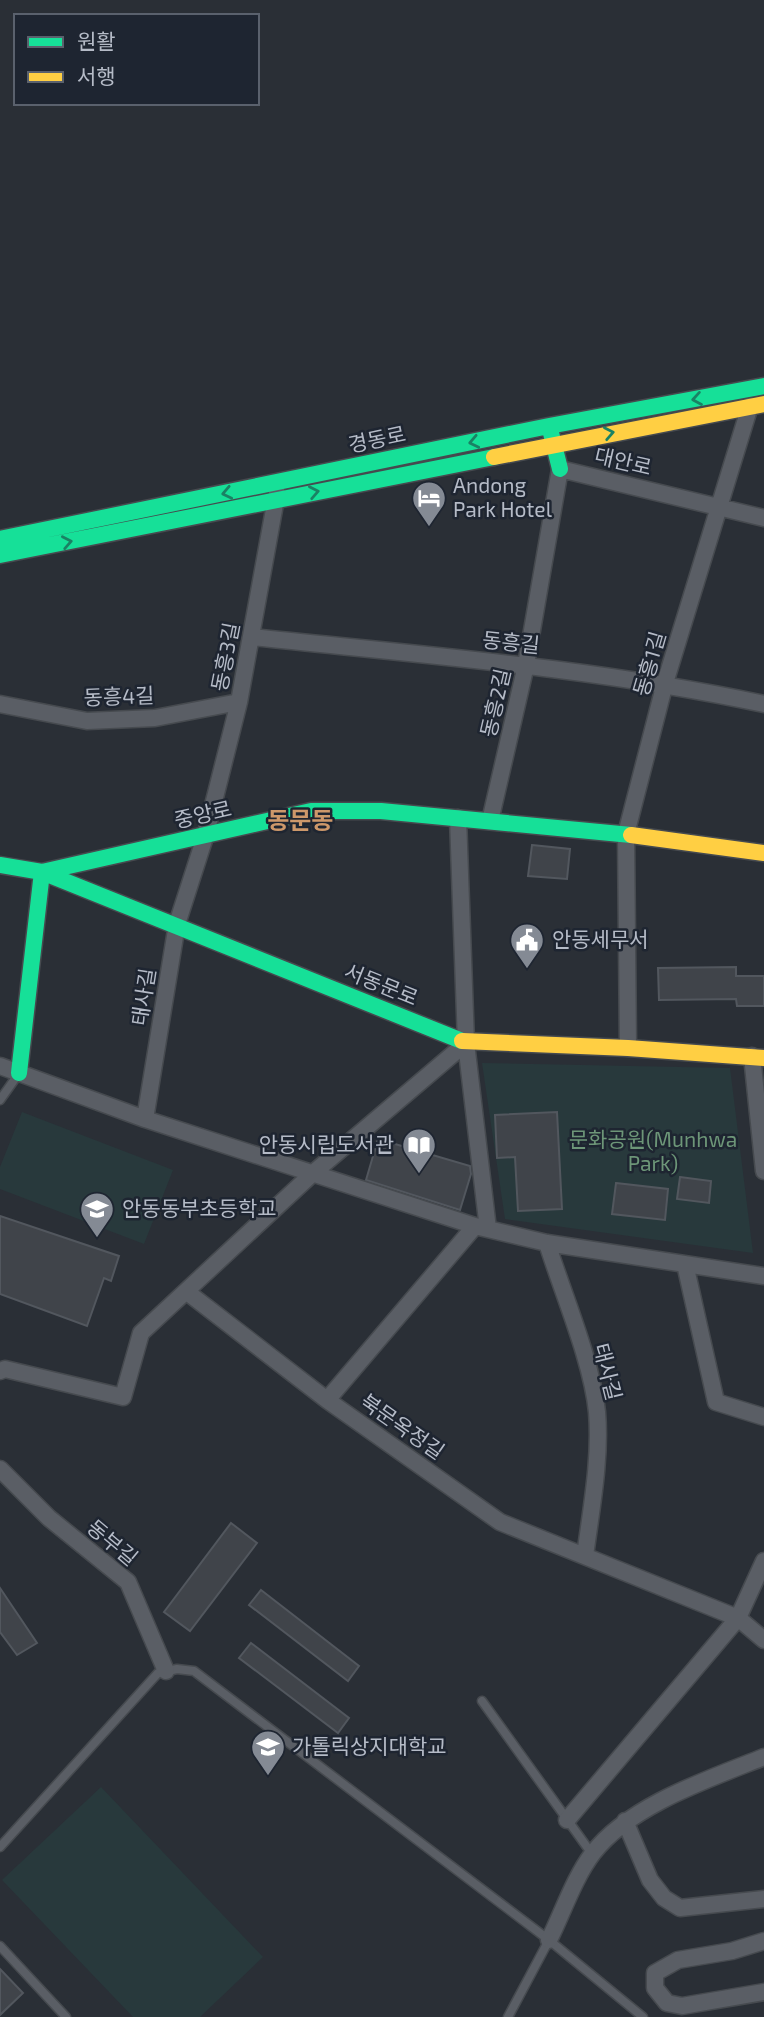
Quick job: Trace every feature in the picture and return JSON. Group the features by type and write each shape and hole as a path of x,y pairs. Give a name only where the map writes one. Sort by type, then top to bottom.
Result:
{"street":[{"name":"경동로","path":"0,555 549,426 764,386"},
{"name":"경동로","path":"0,539 757,405"},
{"path":"719,507 757,405"},
{"path":"549,426 560,469"},
{"name":"대안로","path":"560,469 764,518"},
{"name":"동흥2길","path":"490,821 526,665 560,469"},
{"name":"동흥3길","path":"177,924 205,837 239,702 277,491"},
{"name":"동흥1길","path":"626,834 665,683 719,507"},
{"name":"동흥길","path":"251,637 526,665 665,683 764,704"},
{"name":"동흥4길","path":"0,704 87,721 155,718 239,702"},
{"name":"중앙로","path":"42,872 311,811 381,811 458,818 626,834 764,853"},
{"path":"327,1400 482,1227 466,1043 458,818"},
{"path":"626,834 628,1048"},
{"name":"서동문로","path":"0,865 42,872 177,924 466,1043 628,1048 758,1057"},
{"path":"19,1073 42,872"},
{"name":"태사길","path":"145,1119 177,924"},
{"path":"0,1371 5,1369 123,1397 141,1333 312,1174 466,1043"},
{"path":"758,1057 764,1171"},
{"path":"0,1066 145,1119 482,1227 547,1243 764,1276"},
{"name":"태사길","path":"547,1243 585,1361 597,1412 594,1485 585,1556"},
{"path":"685,1264 716,1402 764,1417"},
{"name":"북문옥정길","path":"187,1292 327,1400 500,1522 738,1618 764,1640"},
{"name":"동부길","path":"0,1469 49,1518 128,1582 166,1671"},
{"path":"567,1820 738,1618 764,1561"},
{"path":"549,1940 592,1854 625,1821 709,1779 764,1757"},
{"path":"625,1821 650,1880 664,1898 680,1908 764,1899"},
{"path":"764,1941 732,1951 678,1959 655,1973 655,1988 667,2003 682,2006 764,1992"}],"lane":[{"path":"0,1100 19,1073"},
{"path":"0,1847 148,1681 158,1672 194,1671 549,1940 643,2017"},
{"path":"482,1701 592,1854"},
{"path":"508,2017 549,1940"},
{"path":"0,1946 66,2017"}],"green space":[{"name":"문화공원(Munhwa Park)","path":"482,1063 730,1068 753,1253 505,1219"},
{"path":"22,1112 173,1170 144,1244 0,1189 0,1167"},
{"path":"101,1787 263,1957 200,2017 133,2017 2,1880"}],"building":[{"path":"532,845 570,849 567,879 528,876"},
{"path":"736,967 736,976 764,976 764,1006 737,1006 736,999 659,1000 658,968"},
{"path":"557,1112 562,1209 518,1211 515,1157 497,1158 495,1115"},
{"name":"안동시립도서관","path":"378,1139 470,1166 471,1174 460,1210 366,1180"},
{"path":"680,1177 711,1181 709,1203 677,1199"},
{"path":"616,1183 668,1189 665,1220 612,1214"},
{"path":"0,1216 119,1256 111,1281 104,1278 87,1326 0,1294"},
{"path":"231,1523 257,1543 190,1631 164,1612"},
{"path":"0,1588 37,1643 17,1655 0,1632"},
{"path":"261,1590 359,1666 348,1681 249,1605"},
{"path":"251,1643 349,1718 338,1733 239,1658"},
{"path":"0,1969 23,1993 0,2015"}],"traffic: fast":[{"path":"0,539 549,426 764,386"},
{"path":"550,429 560,469"},
{"path":"0,555 494,457"},
{"path":"19,1073 42,872 311,811 381,811 631,835"},
{"path":"0,865 42,872 462,1041"}],"traffic: slow":[{"path":"494,457 764,404"},
{"path":"631,835 764,853"},
{"path":"462,1041 628,1048 764,1058"}],"place":[{"name":"Andong Park Hotel","path":"429,528"},
{"name":"안동세무서","path":"527,970"},
{"name":"안동시립도서관","path":"419,1175"},
{"name":"안동동부초등학교","path":"97,1239"},
{"name":"가톨릭상지대학교","path":"268,1777"}],"district":[{"name":"동문동","path":"300,821"}]}
